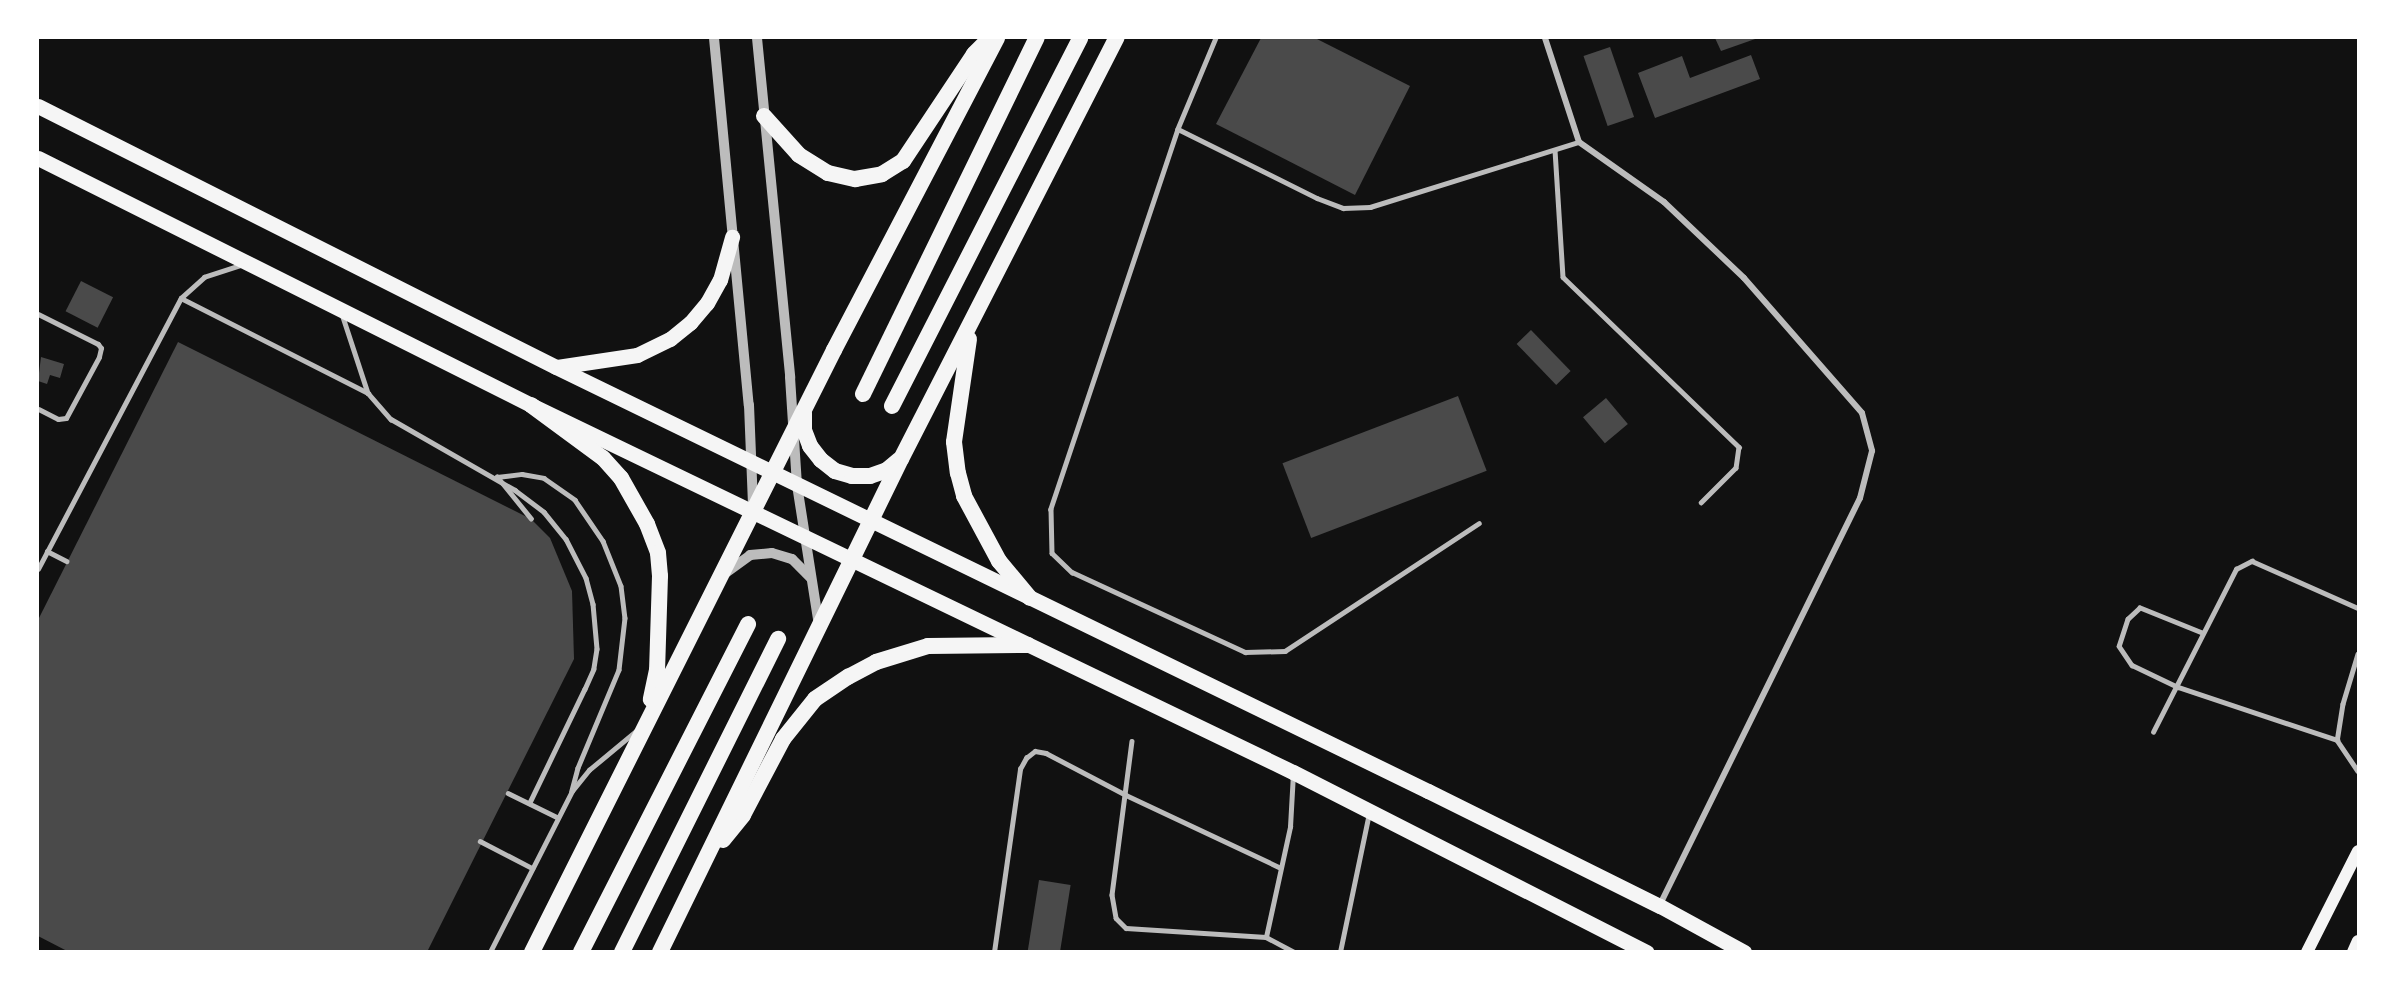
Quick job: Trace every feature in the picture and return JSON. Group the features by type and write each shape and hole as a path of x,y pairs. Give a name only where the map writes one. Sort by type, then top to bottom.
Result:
{"highway":[{"path":"764,116 799,155 828,173 855,179 882,174 903,161 974,54 990,38"},
{"path":"532,951 645,723 997,38"},
{"path":"863,394 1037,38"},
{"path":"892,406 1080,38"},
{"path":"660,951 901,459 1116,38"},
{"path":"973,319 957,410 954,442 958,473 964,496 999,561 1030,598"},
{"path":"531,405 603,458 621,478 639,509 658,553 660,638 657,670 645,723"},
{"path":"804,412 804,430 810,446 821,460 835,471 852,476 870,476 887,470 901,459"},
{"path":"581,951 748,624"},
{"path":"622,951 778,639"},
{"path":"708,856 743,816 790,731 815,699 848,677 876,662 928,646 1028,645"}],"main road":[{"path":"38,106 556,367 1660,906 1744,951"},
{"path":"38,158 531,405 1293,772 1647,951"},
{"path":"556,367 637,355 670,339 690,323 707,303 720,280 732,237"},
{"path":"2307,951 2358,851"},
{"path":"2353,951 2358,941"}],"street":[{"path":"714,38 749,405 753,512"},
{"path":"757,38 797,485 803,536 819,627"},
{"path":"1545,38 1580,142 1664,202 1744,278 1862,413 1872,451 1860,498 1660,906"},
{"path":"38,314 99,344 101,348 66,418 58,419 38,409"},
{"path":"717,582 740,560 761,553 772,553 792,559 811,578"}],"lane":[{"path":"1216,38 1178,129 1051,509 1052,553 1072,572 1245,652 1285,651 1479,523"},
{"path":"1178,129 1317,198 1343,208 1370,207 1580,142"},
{"path":"1555,150 1563,277 1739,447 1736,468 1701,503"},
{"path":"38,569 181,298 204,277 246,264"},
{"path":"181,298 368,393 391,419 496,477 544,512 566,539 586,578 597,632 594,669 530,803"},
{"path":"341,311 368,393"},
{"path":"496,477 522,474 544,478 576,500 603,541 621,586 625,618 619,670 578,768 572,791"},
{"path":"496,477 531,519"},
{"path":"46,551 68,561"},
{"path":"2154,732 2236,569 2252,561 2358,608"},
{"path":"2202,633 2140,608 2128,619 2119,646 2133,665 2178,687 2337,740 2358,771"},
{"path":"2337,740 2343,704 2358,654"},
{"path":"490,951 572,791 589,770 645,723"},
{"path":"1132,741 1112,896 1116,918 1126,928 1266,937 1294,951"},
{"path":"994,951 1020,769 1026,758 1035,752 1046,753 1126,795 1280,867"},
{"path":"1266,937 1290,827 1293,772"},
{"path":"508,793 557,817"},
{"path":"1340,951 1370,811"},
{"path":"480,841 532,868"},
{"path":"447,951 452,951"}],"building":[{"path":"1261,38 1315,38 1410,86 1355,195 1216,124"},
{"path":"1715,38 1758,38 1721,51"},
{"path":"1610,47 1634,117 1608,126 1584,56"},
{"path":"1751,55 1760,79 1655,118 1638,73 1682,56 1690,78"},
{"path":"81,281 113,297 98,328 66,311"},
{"path":"1531,330 1571,371 1556,385 1517,344"},
{"path":"178,342 531,519 550,538 572,591 574,659 427,952 69,952 38,936 38,620"},
{"path":"41,357 64,364 60,378 50,375 47,384 38,381"},
{"path":"1458,396 1487,471 1311,538 1282,463"},
{"path":"1606,398 1628,424 1605,443 1583,417"},
{"path":"1039,880 1071,885 1060,952 1028,952"}]}
